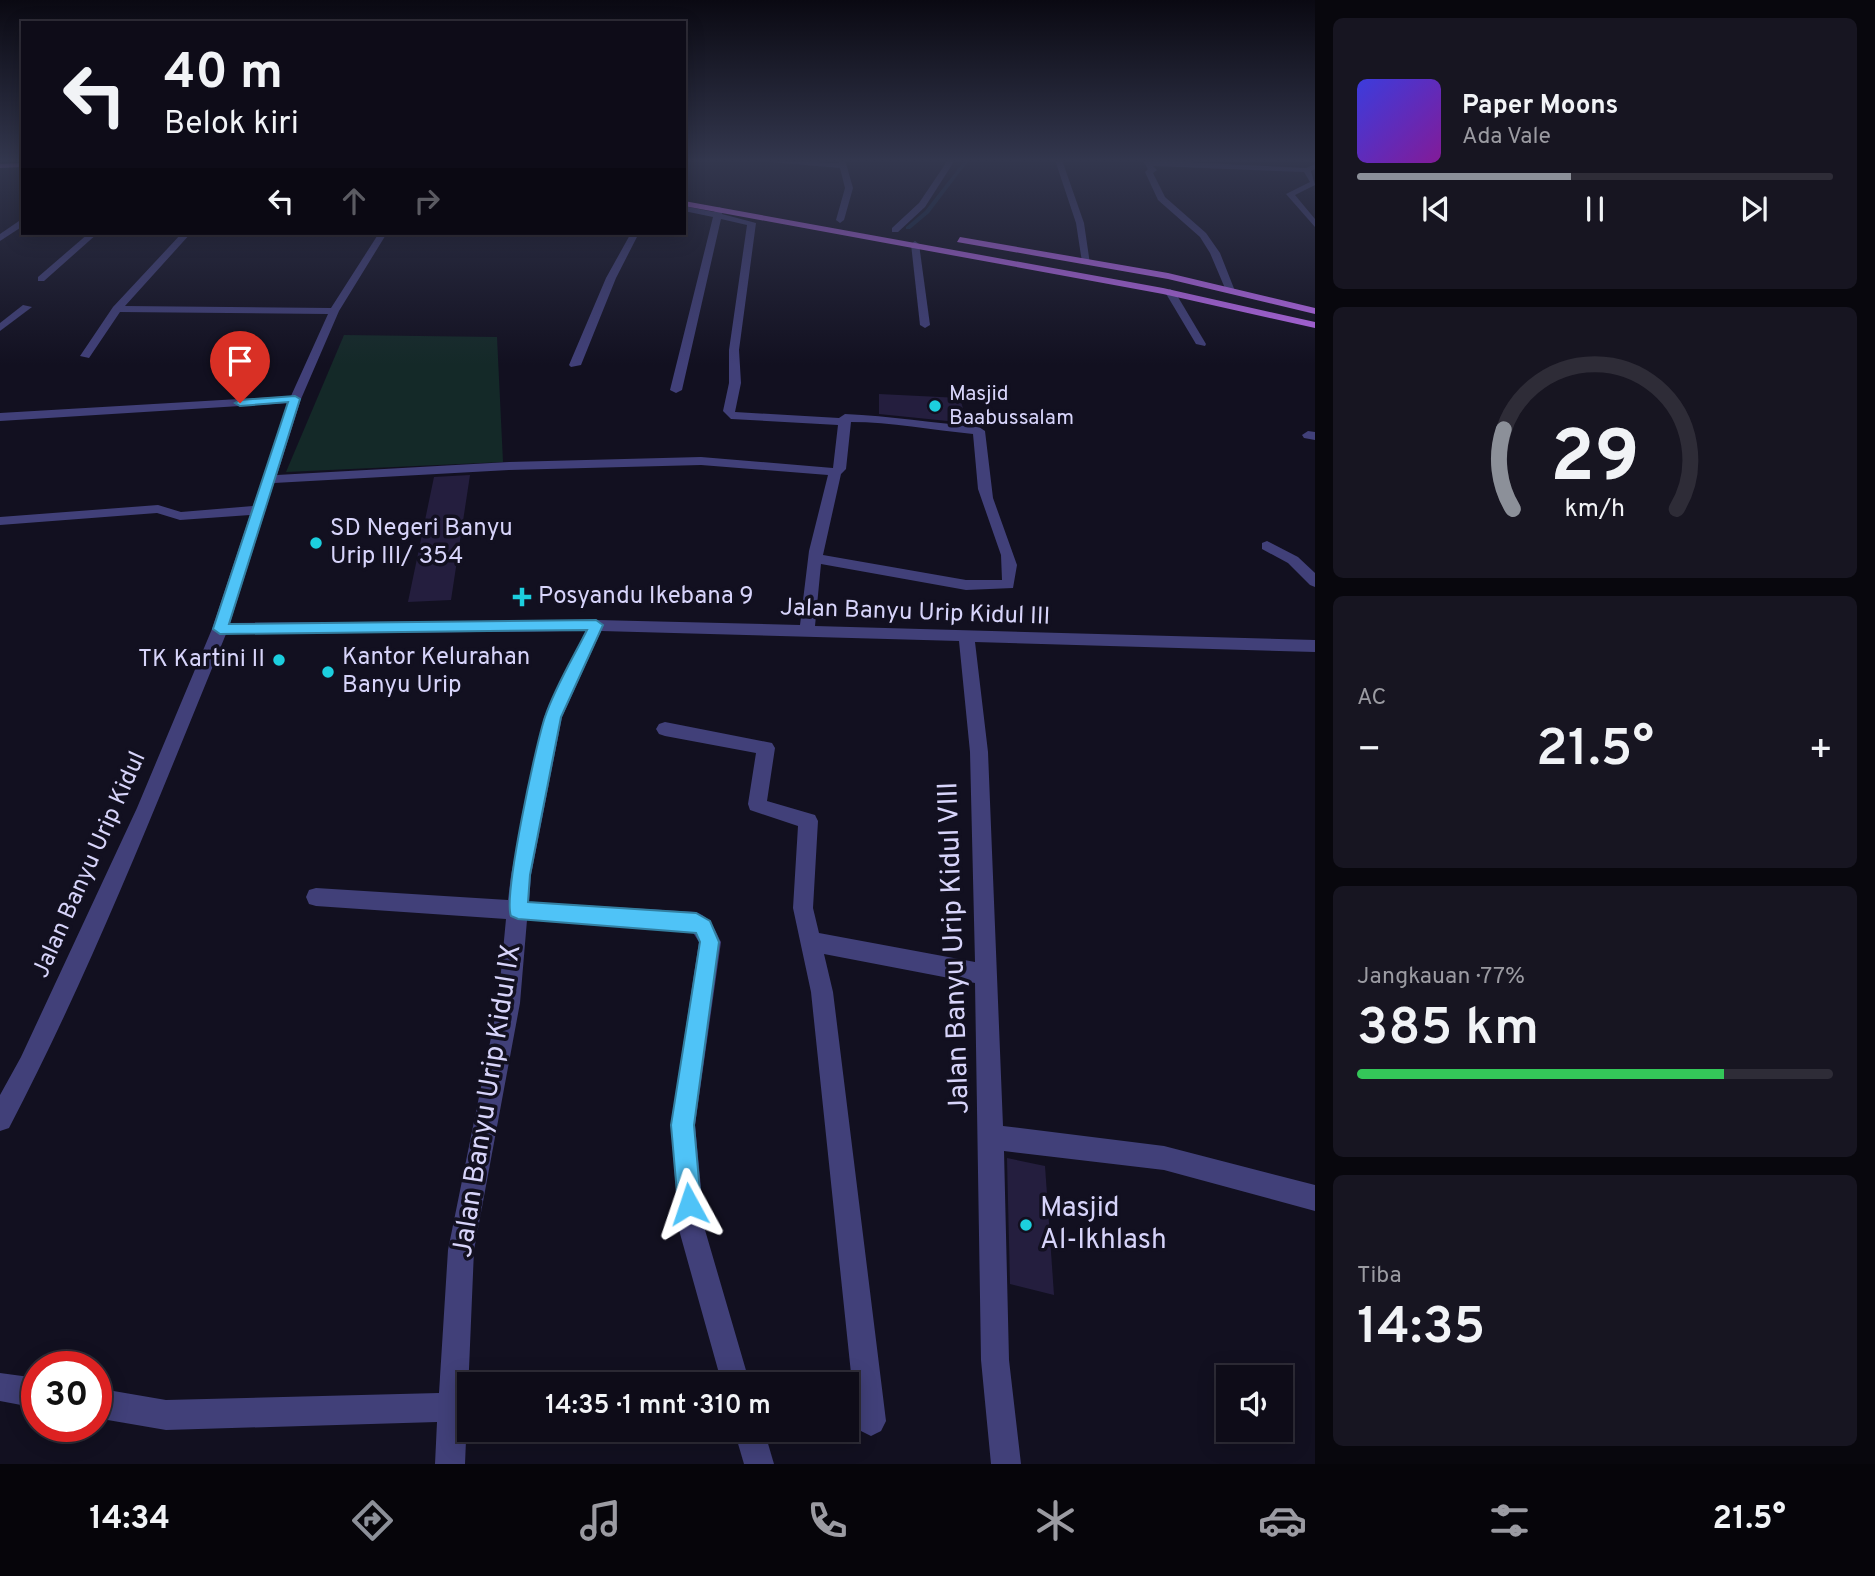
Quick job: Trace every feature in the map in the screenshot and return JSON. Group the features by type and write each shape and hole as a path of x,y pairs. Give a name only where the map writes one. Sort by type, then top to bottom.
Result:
{"main road":[{"path":"821,228 889,239 907,235"},
{"path":"886,228 1315,325"},
{"path":"952,239 1087,262 1315,311"}],"street":[{"path":"677,390 714,228"},
{"path":"750,228 734,350 735,383 729,411 738,418 845,422"},
{"path":"910,228 907,235 925,325"},
{"path":"1081,228 1087,262"},
{"path":"1196,228 1215,253 1230,291"},
{"path":"41,279 92,235"},
{"path":"85,356 117,309 185,235"},
{"name":"Jalan Banyu Urip Kidul","path":"0,1119 29,1065 146,808 220,629 295,399 334,312 382,235"},
{"path":"575,365 611,278 634,235"},
{"path":"1170,292 1201,344"},
{"path":"0,328 27,307"},
{"path":"117,309 334,312"},
{"path":"0,417 295,399"},
{"path":"269,479 509,466 701,461 835,472 840,469 845,422 849,417 978,430 989,507 1002,538 1010,579 1008,585 966,585 817,559"},
{"path":"807,632 817,559 835,472"},
{"path":"0,521 158,509 180,516 259,510"},
{"path":"1267,546 1293,560 1315,582"},
{"name":"Jalan Banyu Urip Kidul III","path":"220,629 596,625 967,638 1315,646"},
{"name":"Jalan Banyu Urip Kidul IX","path":"450,1464 461,1250 509,1003 521,875 553,717 596,625"},
{"name":"Jalan Banyu Urip Kidul VIII","path":"967,638 979,752 991,1137 1164,1158 1315,1198"},
{"path":"664,729 768,750 757,804 808,821 803,908 822,992 871,1421"},
{"path":"316,897 696,922 710,942 682,1125 692,1230 733,1372"},
{"path":"810,941 986,975"},
{"path":"991,1137 995,1360 1006,1464"},
{"path":"0,1387 21,1390"},
{"path":"112,1406 166,1415 453,1407"},
{"path":"753,1442 759,1464"}],"green space":[{"path":"344,335 497,337 503,462 286,472"}],"building":[{"name":"Masjid Baabussalam","path":"879,394 960,398 967,423 879,414"},
{"path":"470,475 451,600 408,602 434,477"},
{"name":"Masjid Al-Ikhlash","path":"1007,1158 1045,1166 1054,1295 1010,1284"}],"place":[{"name":"Masjid Baabussalam","path":"935,406"},
{"name":"SD Negeri Banyu Urip III/ 354","path":"316,543"},
{"name":"Posyandu Ikebana 9","path":"522,597"},
{"name":"TK Kartini II","path":"279,660"},
{"name":"Kantor Kelurahan Banyu Urip","path":"328,672"},
{"name":"Masjid Al-Ikhlash","path":"1026,1225"}],"route":[{"path":"240,403 295,399 220,629 596,625 553,717 521,875 518,910 696,922 703,927 710,942 682,1125 689,1204"}]}
